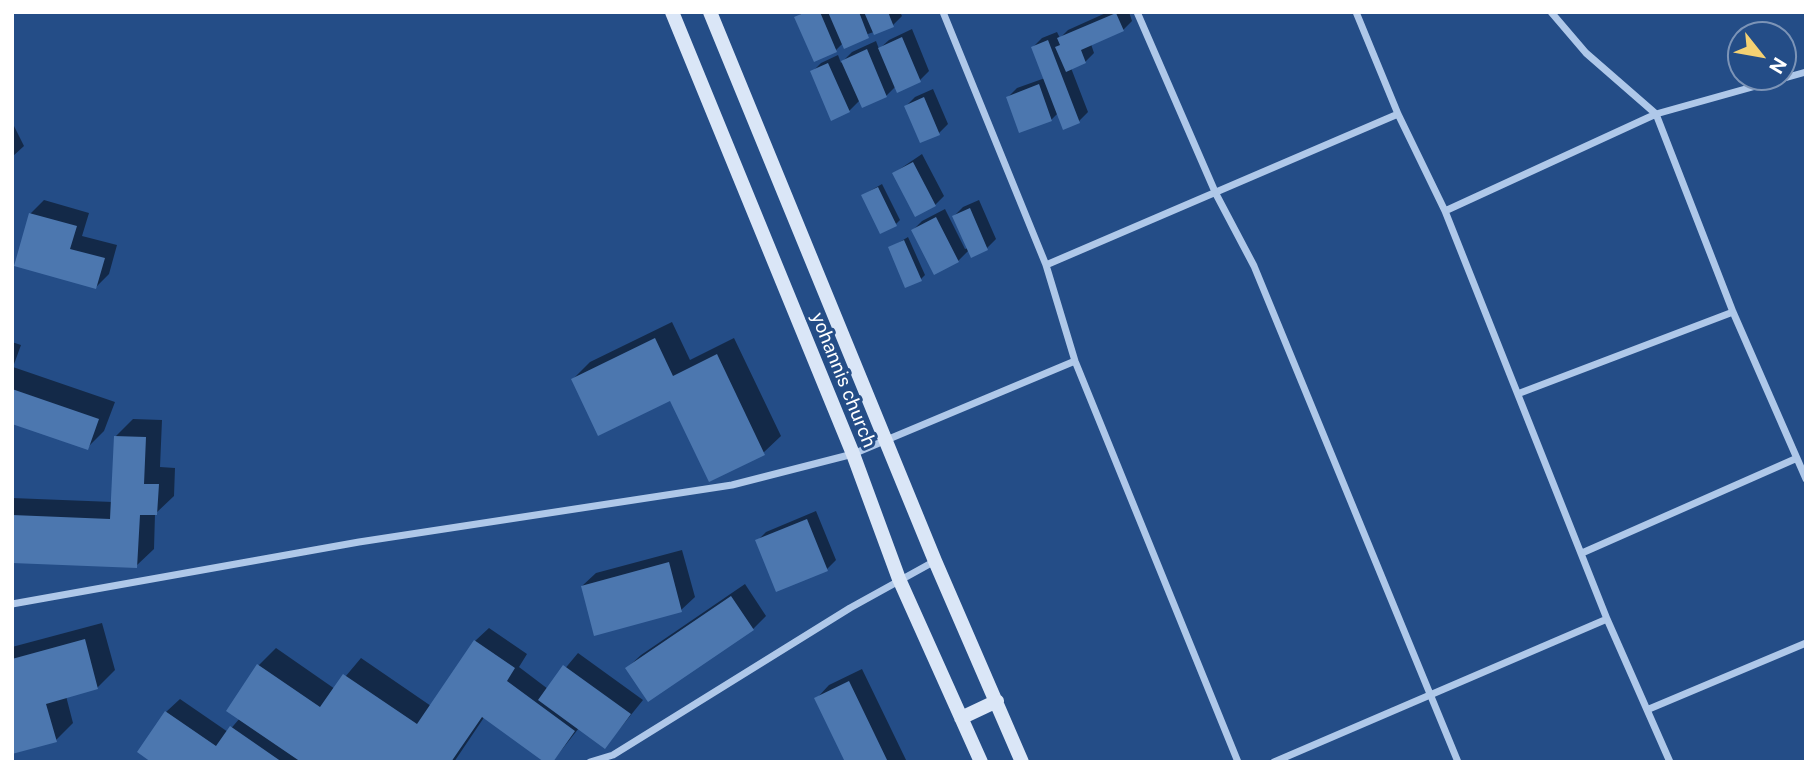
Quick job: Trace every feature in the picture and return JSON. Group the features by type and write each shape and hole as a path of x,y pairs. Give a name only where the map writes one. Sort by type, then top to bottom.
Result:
{"street":[{"name":"yohannis church","path":"672,12 853,454 899,579 981,762"},
{"path":"710,12 935,561 1022,762"},
{"path":"943,12 1046,265 1075,361 1238,762"},
{"path":"1137,12 1216,194 1254,266 1458,762"},
{"path":"1356,12 1398,114 1445,211 1520,393 1607,619 1649,709 1670,762"},
{"path":"1551,12 1586,53 1656,114 1733,312 1806,479"},
{"path":"1445,211 1656,114 1806,72"},
{"path":"1046,265 1398,114"},
{"path":"1520,393 1733,312"},
{"path":"12,604 359,542 732,485 853,454 1075,361"},
{"path":"1582,553 1795,459"},
{"path":"590,762 613,755 899,579 935,561"},
{"path":"1273,762 1607,619"},
{"path":"1649,709 1806,643"},
{"path":"961,718 997,701"}],"building":[{"path":"806,12 820,12 837,52 814,62 794,17"},
{"path":"828,12 859,12 869,38 844,49"},
{"path":"864,12 888,12 894,27 874,35"},
{"path":"1116,13 1124,31 1081,50 1086,63 1066,72 1055,47 1060,45 1057,38"},
{"path":"902,37 921,82 897,93 878,48"},
{"path":"1048,40 1080,123 1063,130 1031,47"},
{"path":"867,49 887,97 862,108 841,61"},
{"path":"828,63 850,112 831,121 810,71"},
{"path":"1039,84 1052,121 1019,133 1006,97"},
{"path":"924,97 940,135 920,143 904,106"},
{"path":"913,162 936,206 915,217 892,173"},
{"path":"878,187 897,226 880,234 861,195"},
{"path":"970,208 988,250 971,258 952,216"},
{"path":"29,213 77,226 70,249 105,258 96,289 14,266"},
{"path":"936,217 959,262 934,275 911,230"},
{"path":"904,240 922,281 905,288 888,247"},
{"path":"655,338 673,376 717,354 765,455 709,482 670,401 598,436 571,379"},
{"path":"12,389 99,419 88,450 12,424"},
{"path":"114,436 146,437 144,484 159,484 157,515 140,515 137,568 12,563 12,515 110,519"},
{"path":"807,519 828,571 776,592 755,540"},
{"path":"669,562 682,612 594,636 581,586"},
{"path":"731,596 754,630 648,702 625,668"},
{"path":"85,639 98,689 46,704 57,742 12,754 12,659"},
{"path":"474,640 515,668 507,681 575,731 553,762 544,762 482,717 451,762 301,762 226,711 257,664 320,707 343,674 417,724"},
{"path":"563,665 631,714 605,749 538,700"},
{"path":"849,681 888,762 845,762 814,698"},
{"path":"165,711 216,746 230,726 282,762 151,762 137,752"}]}
